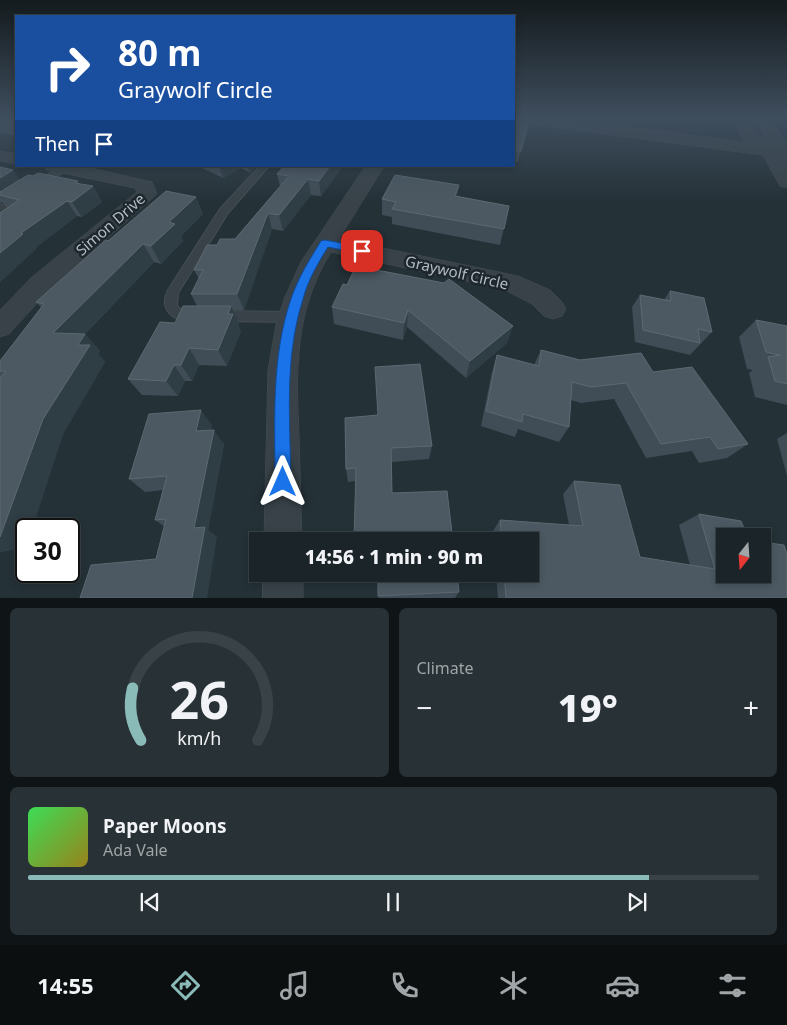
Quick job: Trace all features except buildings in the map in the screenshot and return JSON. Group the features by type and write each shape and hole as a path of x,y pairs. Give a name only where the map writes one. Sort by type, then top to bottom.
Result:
{"street":[{"path":"732,146 778,152"},
{"path":"766,146 778,152 787,182"},
{"path":"0,156 15,159"},
{"name":"Simon Drive","path":"0,327 41,283 147,194 145,186 141,184 58,167"},
{"path":"283,532 282,376 285,348 292,316 309,270 373,167"},
{"name":"Graywolf Circle","path":"325,243 509,282 541,297 553,309"},
{"path":"283,582 283,598"}],"lane":[{"path":"0,210 58,167"},
{"path":"264,167 224,211 172,293 171,308 178,313 189,316 292,316"}],"route":[{"path":"283,482 282,370 297,297 309,270 325,243 362,251"}]}
